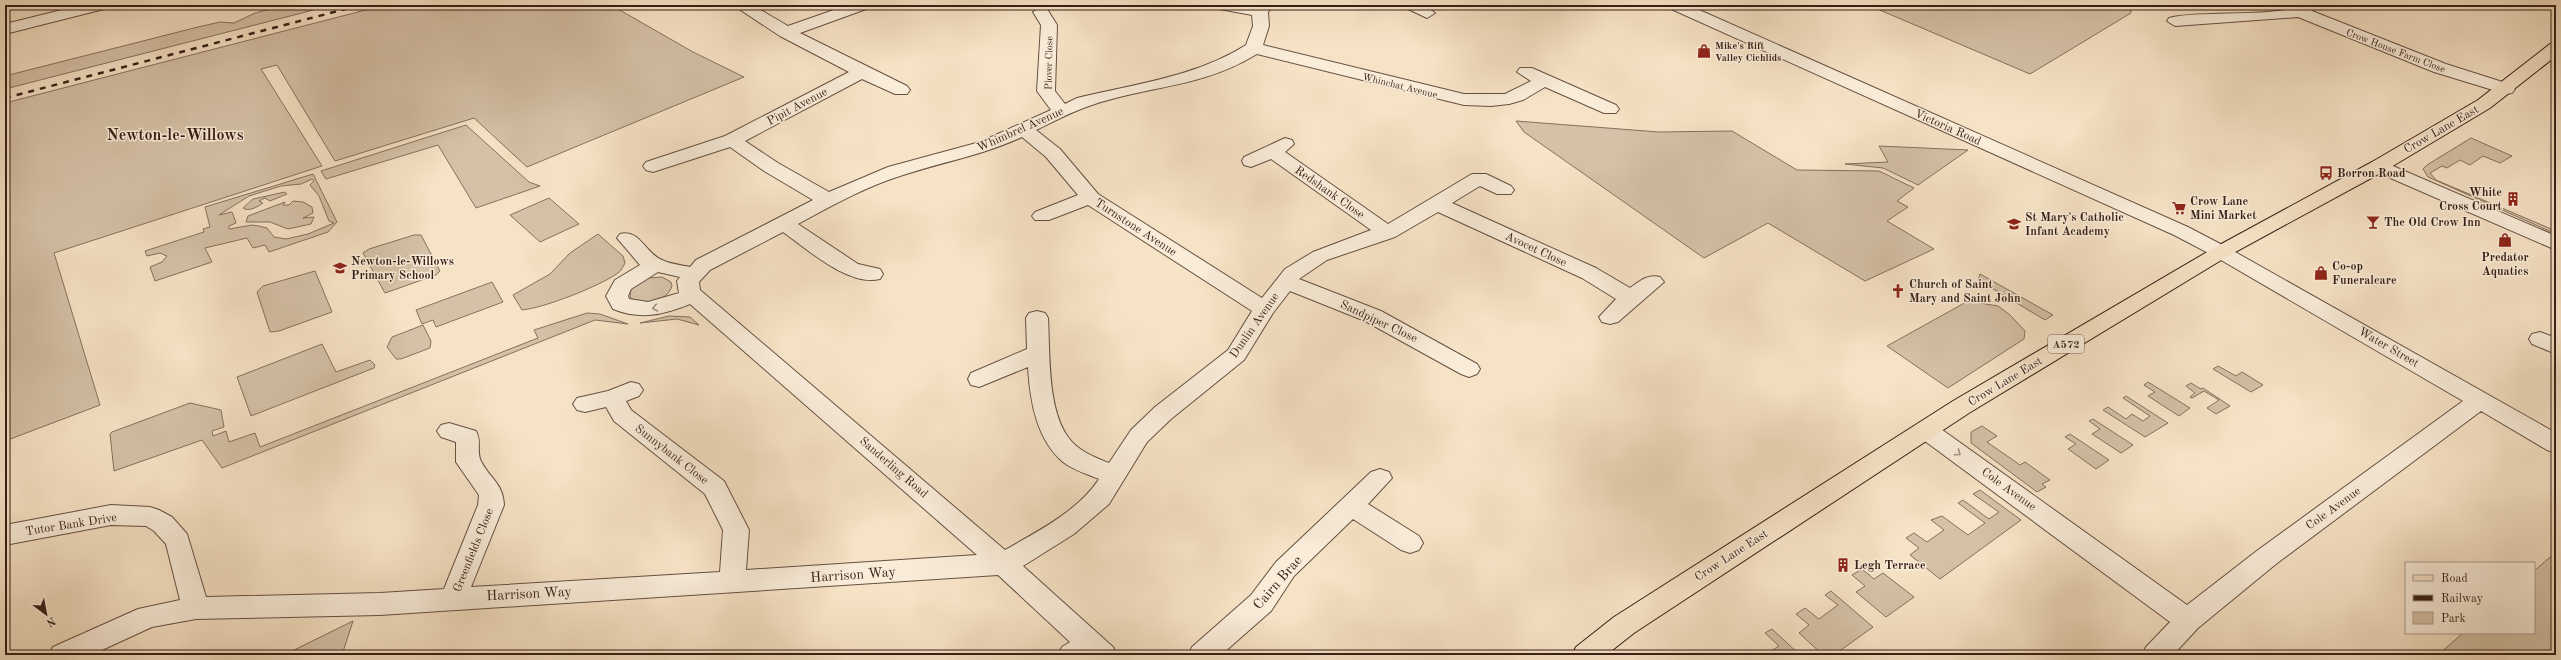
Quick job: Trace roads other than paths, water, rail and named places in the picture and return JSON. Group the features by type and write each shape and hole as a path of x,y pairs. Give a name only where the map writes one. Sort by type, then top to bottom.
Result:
{"main road":[{"name":"Crow Lane East","path":"1586,655 1624,625 1926,430 2221,252 2379,166 2506,89 2556,48"}],"street":[{"path":"5,29 102,5"},
{"path":"741,5 786,32 862,72 901,90"},
{"path":"786,32 863,5"},
{"path":"1220,5 1263,8 1261,26 1254,48"},
{"path":"1412,5 1427,13"},
{"name":"Victoria Road","path":"1675,5 2181,232 2221,252"},
{"path":"2175,21 2198,18 2267,18 2305,8"},
{"name":"Crow House Farm Close","path":"2305,8 2433,65 2506,89"},
{"name":"Plover Close","path":"1023,17 1045,11 1049,25 1046,91 1051,100 1061,110"},
{"path":"2160,13 2193,32"},
{"name":"Whinchat Avenue","path":"1254,48 1447,97 1466,100 1494,100 1516,96 1544,80"},
{"name":"Whimbrel Avenue","path":"655,265 622,286 617,296 621,304 628,308 648,309 691,283 704,266 828,200 895,171 987,146 1061,110 1110,94 1203,74 1230,63 1254,48"},
{"name":"Pipit Avenue","path":"653,166 732,140 862,72"},
{"path":"1526,72 1610,109"},
{"name":"Turnstone Avenue","path":"1023,128 1053,153 1091,198 1264,309"},
{"path":"732,140 771,167 828,200"},
{"name":"Redshank Close","path":"1251,161 1279,148 1388,233"},
{"path":"2379,166 2556,244"},
{"name":"Dunlin Avenue","path":"1004,564 1065,527 1100,497 1139,436 1163,413 1236,355 1264,309 1285,281 1320,256 1388,233 1439,205 1479,178 1504,190"},
{"path":"1042,216 1067,205 1091,198"},
{"name":"Avocet Close","path":"1439,205 1589,273 1630,298"},
{"path":"785,224 851,269 875,275"},
{"path":"627,238 644,258 691,283"},
{"name":"Water Street","path":"2221,252 2556,444"},
{"name":"Sandpiper Close","path":"1285,281 1373,316 1468,369"},
{"path":"1610,317 1630,298 1653,282"},
{"name":"Sanderling Road","path":"691,283 1004,564 1088,651"},
{"path":"1037,318 1044,412 1060,444 1072,456 1114,475"},
{"path":"979,379 1039,353"},
{"name":"Sunnybank Close","path":"585,404 622,394 622,415 715,488 736,530 732,582"},
{"name":"Cole Avenue","path":"2156,655 2188,620 2266,557 2480,400"},
{"name":"Cole Avenue","path":"1926,430 2036,508 2044,516 2188,620"},
{"name":"Greenfields Close","path":"454,597 491,505 491,493 468,462 467,433"},
{"name":"Cairn Brae","path":"1202,655 1261,603 1285,569 1380,478"},
{"path":"1351,506 1410,543"},
{"name":"Tutor Bank Drive","path":"5,535 111,515 150,517 163,524 178,541 182,562 196,608"},
{"name":"Harrison Way","path":"63,655 148,617 196,608 380,604 454,597 732,582 1004,564"}],"railway":[{"path":"5,98 361,5"}],"place":[{"name":"Mike's Rift Valley Cichlids","path":"1704,51"},
{"name":"Borron Road","path":"2326,173"},
{"name":"White Cross Court","path":"2513,199"},
{"name":"Crow Lane Mini Market","path":"2179,208"},
{"name":"The Old Crow Inn","path":"2373,222"},
{"name":"St Mary's Catholic Infant Academy","path":"2014,224"},
{"name":"Predator Aquatics","path":"2505,240"},
{"name":"Newton-le-Willows Primary School","path":"340,268"},
{"name":"Co-op Funeralcare","path":"2321,273"},
{"name":"Church of Saint Mary and Saint John","path":"1898,291"},
{"name":"Legh Terrace","path":"1843,565"}],"district":[{"name":"Newton-le-Willows","path":"175,134"}]}
